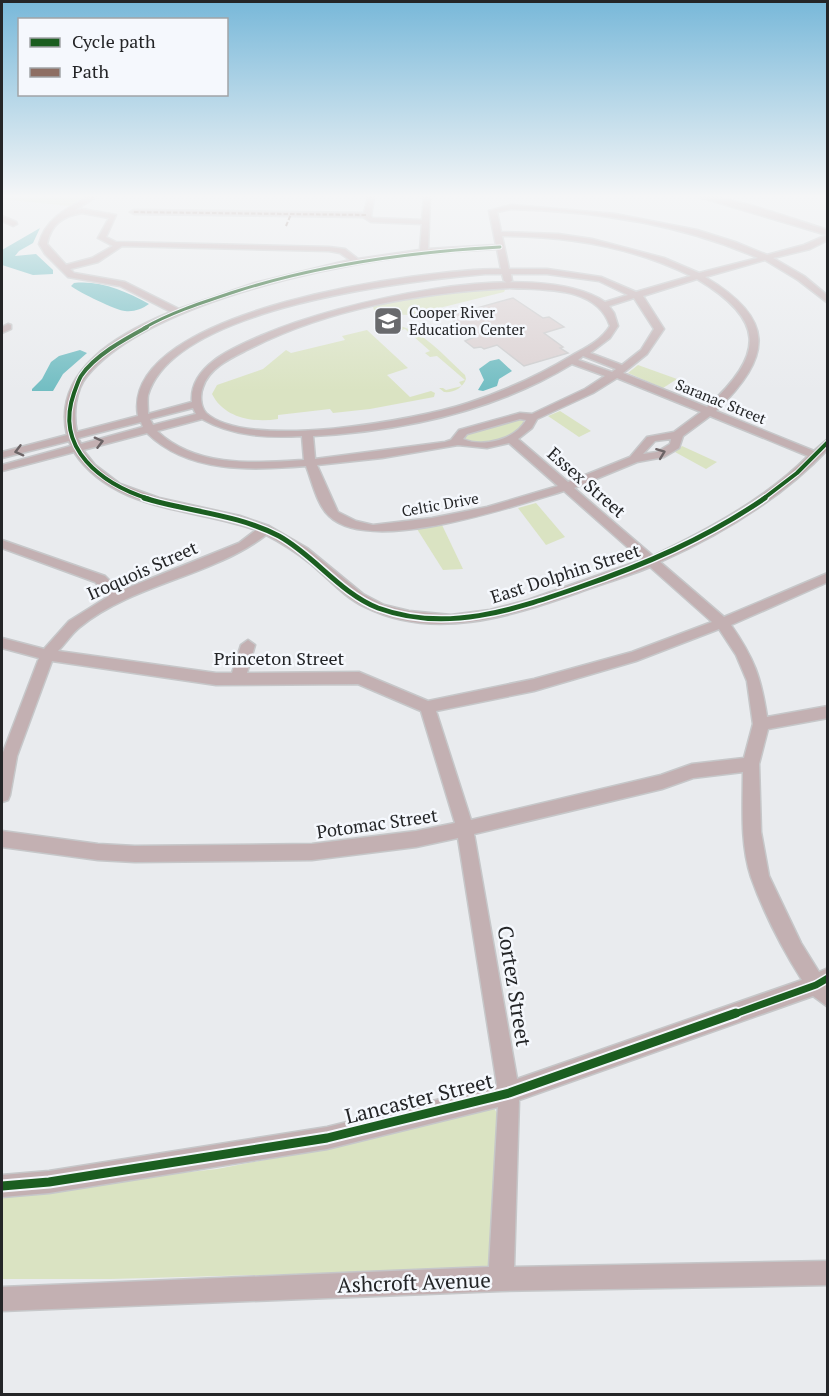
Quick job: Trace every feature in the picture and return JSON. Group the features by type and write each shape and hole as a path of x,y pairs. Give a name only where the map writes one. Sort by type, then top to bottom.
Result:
{"street":[{"path":"58,262 76,277 123,284 179,312"},
{"path":"64,268 87,262"},
{"path":"74,443 69,399 86,370 116,344 179,312 256,284 351,262"},
{"path":"504,262 510,286"},
{"name":"Celtic Drive","path":"634,459 644,444 651,440 678,434 708,411 739,378 755,344 753,329 746,314 722,291 698,276 665,262"},
{"path":"604,305 752,262"},
{"path":"770,262 795,275 828,301"},
{"path":"458,441 456,440 458,435 463,432 520,416 533,417 618,373 644,352 659,329 657,318 637,294 619,285 596,278 558,273 506,272 438,275 385,281 274,308 224,326 164,362 148,380 142,396 141,406 146,423 165,445 180,453 212,462 251,465 367,458 458,441 484,446 510,438 529,426 533,417"},
{"path":"329,273 365,304"},
{"path":"510,286 569,291 604,305 613,317 614,326 603,341 536,380 469,407 444,414 307,433 257,433 226,426 200,409 196,391 200,381 218,361 282,329 329,312 365,304 472,288 510,286"},
{"path":"583,353 618,373"},
{"name":"Saranac Street","path":"571,360 618,373 815,455"},
{"path":"469,407 492,425"},
{"path":"2,468 74,443 200,409"},
{"name":"Celtic Drive","path":"307,433 310,463 329,509 334,515 352,524 373,529 432,522 489,510 566,488 634,459 669,452 675,446 678,434"},
{"name":"Essex Street","path":"510,438 722,623 743,653 754,681 761,724"},
{"name":"East Dolphin Street","path":"74,443 95,471 112,483 135,494 185,509 239,519 265,529 308,555 344,588 360,599 380,608 419,617 461,619 509,610 651,561 745,511 780,487 828,442"},
{"path":"2,455 74,443"},
{"name":"Iroquois Street","path":"2,795 9,756 47,655 74,624 93,610 118,597 243,546 265,529"},
{"path":"2,544 100,579 118,597"},
{"path":"427,707 534,685 636,656 722,623 828,577"},
{"name":"Princeton Street","path":"2,643 47,655 216,679 358,678 427,707"},
{"path":"238,678 248,645"},
{"name":"Cortez Street","path":"427,707 465,829 508,1093 501,1279"},
{"path":"824,987 794,950 760,876 752,832 751,764 761,724 828,712"},
{"name":"Potomac Street","path":"2,840 98,852 227,855 312,852 416,839 663,782 692,771 751,764"},
{"name":"Lancaster Street","path":"2,1186 49,1182 327,1138 508,1093 824,987"},
{"name":"Ashcroft Avenue","path":"2,1299 501,1279 828,1273"}],"green space":[{"path":"503,289 504,292 411,315 379,314 375,313 373,307 462,291"},
{"path":"395,325 415,332 441,352 465,375 466,379 463,385 459,382 465,380 437,356 430,357 425,353 430,351 405,329 384,330 387,333 380,335 374,329"},
{"path":"367,330 408,368 387,375 410,397 431,391 435,393 434,397 370,409 333,413 330,409 278,415 278,419 259,420 232,414 217,402 212,394 217,385 263,369 286,350 291,353 345,340 342,336"},
{"path":"638,365 677,379 663,388 628,373"},
{"path":"461,386 454,391 447,392 439,388 446,390"},
{"path":"560,411 591,431 579,437 548,416"},
{"path":"521,417 526,426 502,439 488,442 462,440 462,435"},
{"path":"682,446 717,462 706,469 675,452"},
{"path":"536,503 565,537 546,545 518,508"},
{"path":"442,525 463,569 443,570 417,529"},
{"path":"494,1108 498,1115 490,1266 484,1269 111,1279 2,1279 2,1193 217,1169 368,1140"}],"water":[{"path":"2,262 45,262 53,270 53,274 33,275 2,265"},
{"path":"74,283 93,283 113,288 149,304 135,311 121,310 75,289 71,286"},
{"path":"80,350 87,353 63,374 53,391 32,391 51,362 59,356"},
{"path":"499,359 512,371 499,379 497,386 483,391 478,390 484,380 479,369 490,361"}],"building":[{"path":"513,298 543,318 549,317 564,327 544,333 568,353 524,366 497,345 484,349 474,348 465,341 474,337 448,316"}],"cycle path":[{"path":"351,262 258,285 204,302 153,323 110,348 80,376 69,408 72,436 84,460 98,474 136,495 240,520 266,530 303,551 359,598 379,608 420,617 451,619 490,615 518,608 643,565 668,554 716,528 784,484 828,442"},
{"path":"2,1186 49,1182 327,1138 509,1093 816,985 828,978"}],"place":[{"name":"Cooper River Education Center","path":"388,321"}]}
